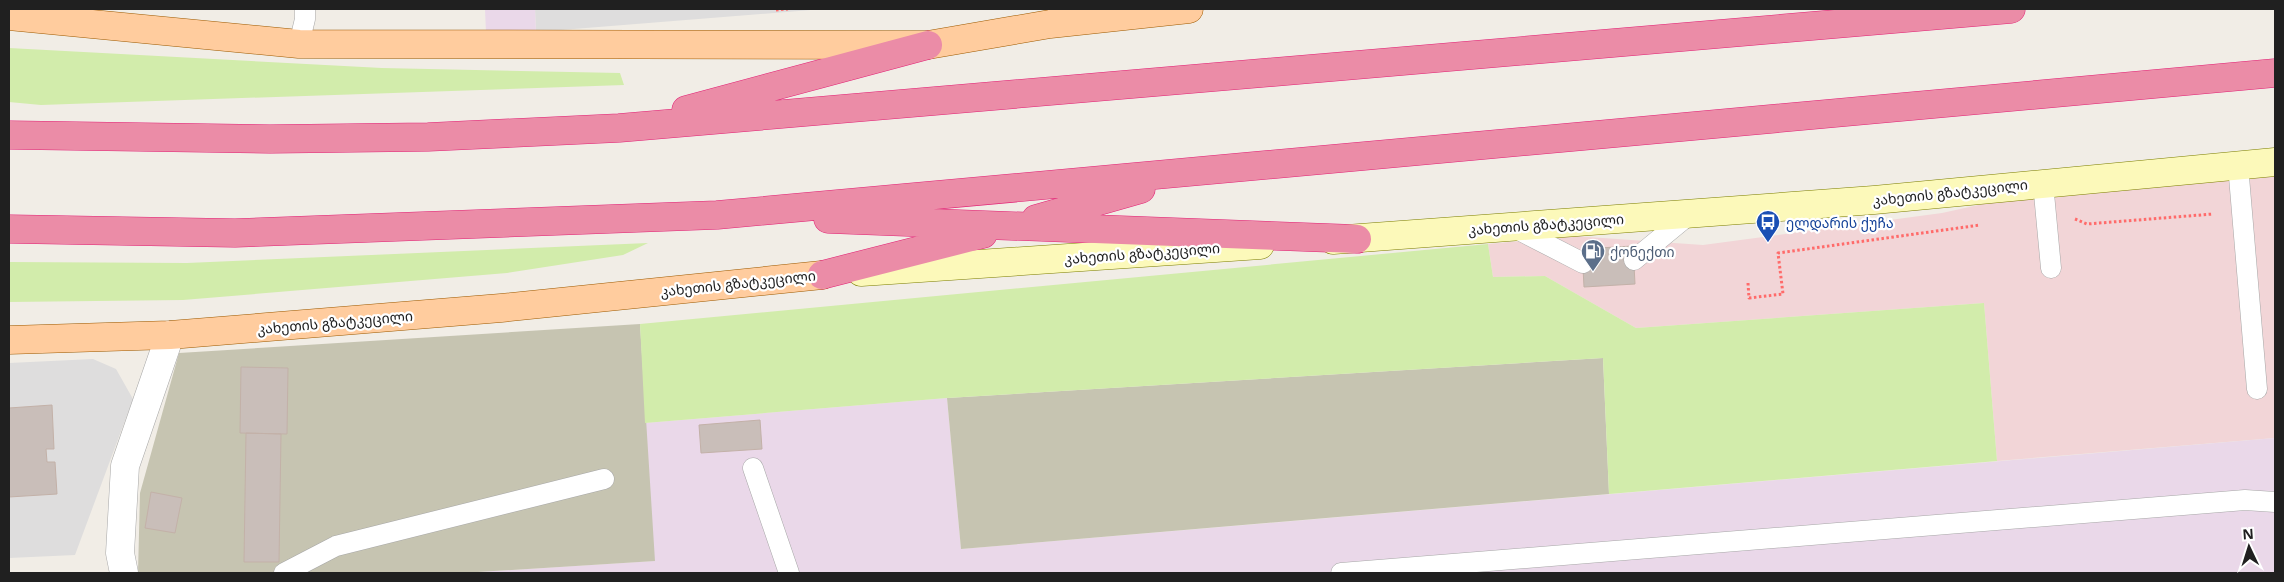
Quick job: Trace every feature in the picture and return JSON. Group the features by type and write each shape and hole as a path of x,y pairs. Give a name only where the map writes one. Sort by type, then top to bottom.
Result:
{"highway":[{"path":"9,135 270,139 428,137 619,128 2011,9"},
{"path":"619,128 928,45"},
{"path":"9,230 235,234 717,215 2275,73"},
{"path":"822,275 1012,226 1203,170"},
{"path":"717,215 1357,238"}],"main road":[{"path":"9,16 299,44 928,45 1049,16 1189,9"},
{"name":"კახეთის გზატკეცილი","path":"9,340 170,335 501,308 822,275"}],"street":[{"name":"კახეთის გზატკეცილი","path":"822,275 1874,200 2275,162"},
{"path":"124,573 120,553 124,466 170,335"}],"lane":[{"path":"299,44 305,20 305,9"},
{"path":"2238,165 2258,389"},
{"path":"2043,184 2051,268"},
{"path":"1634,260 1691,213"},
{"path":"1513,227 1583,263"},
{"path":"753,468 790,573"},
{"path":"284,573 336,546 604,479"},
{"path":"1340,573 2235,501 2275,502"}],"path":[{"path":"2046,217 2068,216 2087,224 2242,212"},
{"path":"1748,283 1749,298 1783,294 1778,253 1984,224"}],"shaded area":[{"path":"485,9 535,9 536,32 486,33"},
{"path":"535,9 823,9 536,32"},
{"path":"2275,170 2275,438 1997,461 1984,303 1636,328 1545,276 1493,277 1488,244 1574,236 1703,245 1942,213 2056,188"},
{"path":"640,324 655,561 462,573 138,573 140,493 179,353"},
{"path":"1603,358 1609,494 961,549 947,398"},
{"path":"93,359 116,369 133,399 75,555 9,558 9,363"},
{"path":"947,398 961,549 2275,438 2275,573 462,573 654,561 645,423"}],"green space":[{"path":"9,48 382,68 620,73 624,85 41,105 9,102"},
{"path":"648,243 623,255 507,273 183,300 9,302 9,262 187,263"},
{"path":"1488,244 1493,277 1545,276 1636,328 1984,303 1997,461 1609,494 1603,358 947,398 645,423 640,324"}],"building":[{"path":"1633,246 1635,284 1584,287 1582,249"},
{"path":"241,367 288,368 287,434 240,433"},
{"path":"52,405 54,449 46,449 47,462 55,462 57,494 9,497 9,408"},
{"path":"760,420 762,449 701,453 699,425"},
{"path":"246,433 281,434 279,562 244,562"},
{"path":"151,492 182,498 175,533 145,528"}],"place":[{"name":"ელდარის ქუჩა","path":"1768,243"},
{"name":"ქონექთი","path":"1593,272"}]}
